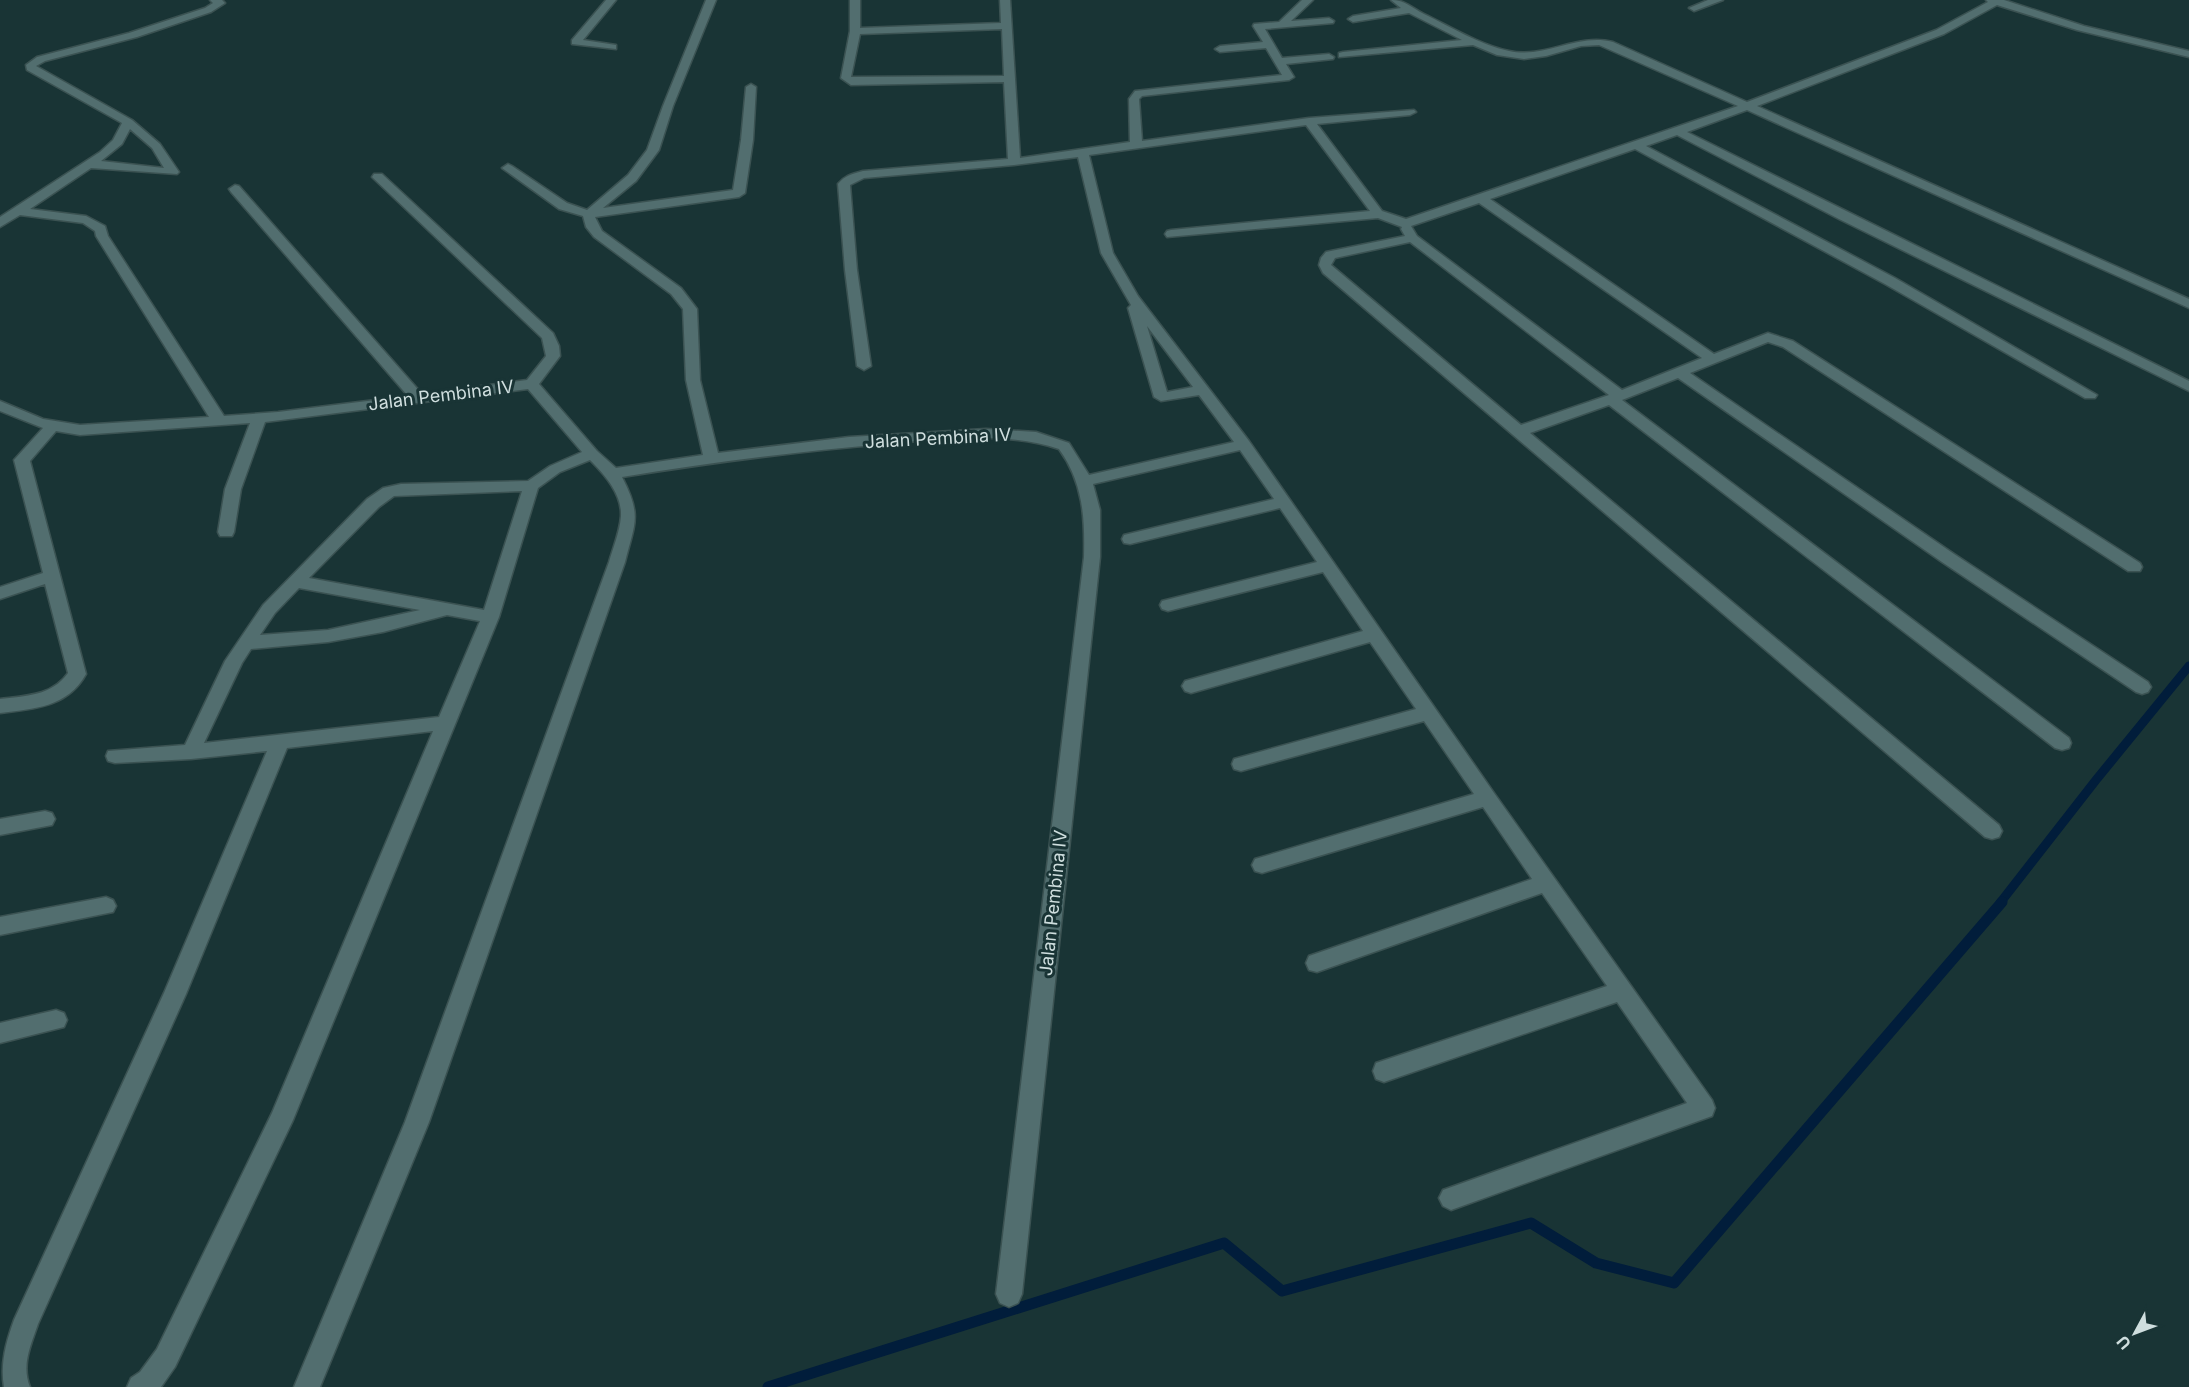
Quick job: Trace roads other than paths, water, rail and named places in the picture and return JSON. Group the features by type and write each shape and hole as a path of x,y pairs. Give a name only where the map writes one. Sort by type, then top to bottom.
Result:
{"street":[{"path":"91,164 173,172 156,146 128,123 31,68 31,65 41,59 133,35 208,10 220,3 215,0"},
{"path":"611,0 576,42 612,47"},
{"path":"588,214 632,178 652,150 711,0"},
{"path":"855,0 855,31 846,78 851,82 1008,79"},
{"path":"1005,0 1014,162"},
{"path":"1282,24 1308,0"},
{"path":"1396,0 1410,10 1472,42 1505,54 1526,57 1587,41 1599,41 2189,304"},
{"path":"1694,8 1718,0"},
{"path":"1992,831 1328,270 1325,265 1327,258 1331,255 1409,231 1482,200 1678,132 1940,32 1995,0 2081,28 2189,54"},
{"path":"1353,19 1410,10"},
{"path":"1136,145 1134,99 1139,93 1289,77 1258,26 1329,21"},
{"path":"855,31 1005,26"},
{"path":"1343,55 1472,42"},
{"path":"1220,49 1269,45"},
{"path":"1279,61 1329,57"},
{"path":"508,168 563,206 588,214 739,192 747,140 751,87"},
{"path":"864,366 851,270 844,184 849,179 863,175 1014,162 1309,121 1410,112"},
{"path":"1309,121 1378,214"},
{"path":"0,223 91,164 118,142 128,123"},
{"path":"1678,132 2189,387"},
{"path":"1638,146 1890,281 2090,395"},
{"path":"1083,152 1107,253 1132,297 1244,444 1487,798 1704,1108 1451,1198"},
{"path":"378,177 548,336 553,356 532,384"},
{"path":"236,189 418,398"},
{"path":"1482,200 1712,359"},
{"path":"19,211 86,220 96,226 220,422"},
{"path":"588,214 592,227 598,234 676,291 690,309 693,380 711,457"},
{"path":"1172,234 1378,214 1395,218 1616,397 2062,743"},
{"path":"1132,297 1161,397 1204,390"},
{"path":"1520,431 1680,373 1768,337 1788,344 2134,567"},
{"path":"1680,373 1948,558 2142,687"},
{"name":"Jalan Pembina IV","path":"0,405 19,417 52,427 80,430 259,419 532,384 592,454 613,474 711,457 875,440 995,433 1026,434 1047,437 1064,447 1085,481 1093,503 1092,558 1009,1294"},
{"path":"226,532 232,489 259,419"},
{"path":"0,706 51,698 72,683 77,674 22,460 52,427"},
{"path":"1085,481 1244,444"},
{"path":"191,752 234,661 269,609 373,503 389,492 418,488 531,486 555,469 592,454"},
{"path":"308,1387 417,1122 617,562 629,516 625,498 613,474"},
{"path":"140,1387 149,1380 166,1358 280,1120 490,617 531,486"},
{"path":"1130,539 1282,502"},
{"path":"1168,605 1328,565"},
{"path":"0,593 51,576"},
{"path":"296,582 490,617"},
{"path":"246,643 328,636 383,626 444,610"},
{"path":"1191,686 1375,634"},
{"path":"1241,764 1429,713"},
{"path":"115,756 191,752 445,723"},
{"path":"17,1387 12,1379 14,1357 27,1320 175,994 280,742"},
{"path":"1262,865 1487,798"},
{"path":"0,827 45,819"},
{"path":"1317,963 1546,883"},
{"path":"0,926 106,906"},
{"path":"1384,1071 1622,991"},
{"path":"0,1033 56,1020"}],"waterway":[{"path":"2000,903 2189,666"},
{"path":"768,1387 1224,1243 1282,1291 1531,1223 1596,1263 1674,1283 2002,902"}]}
